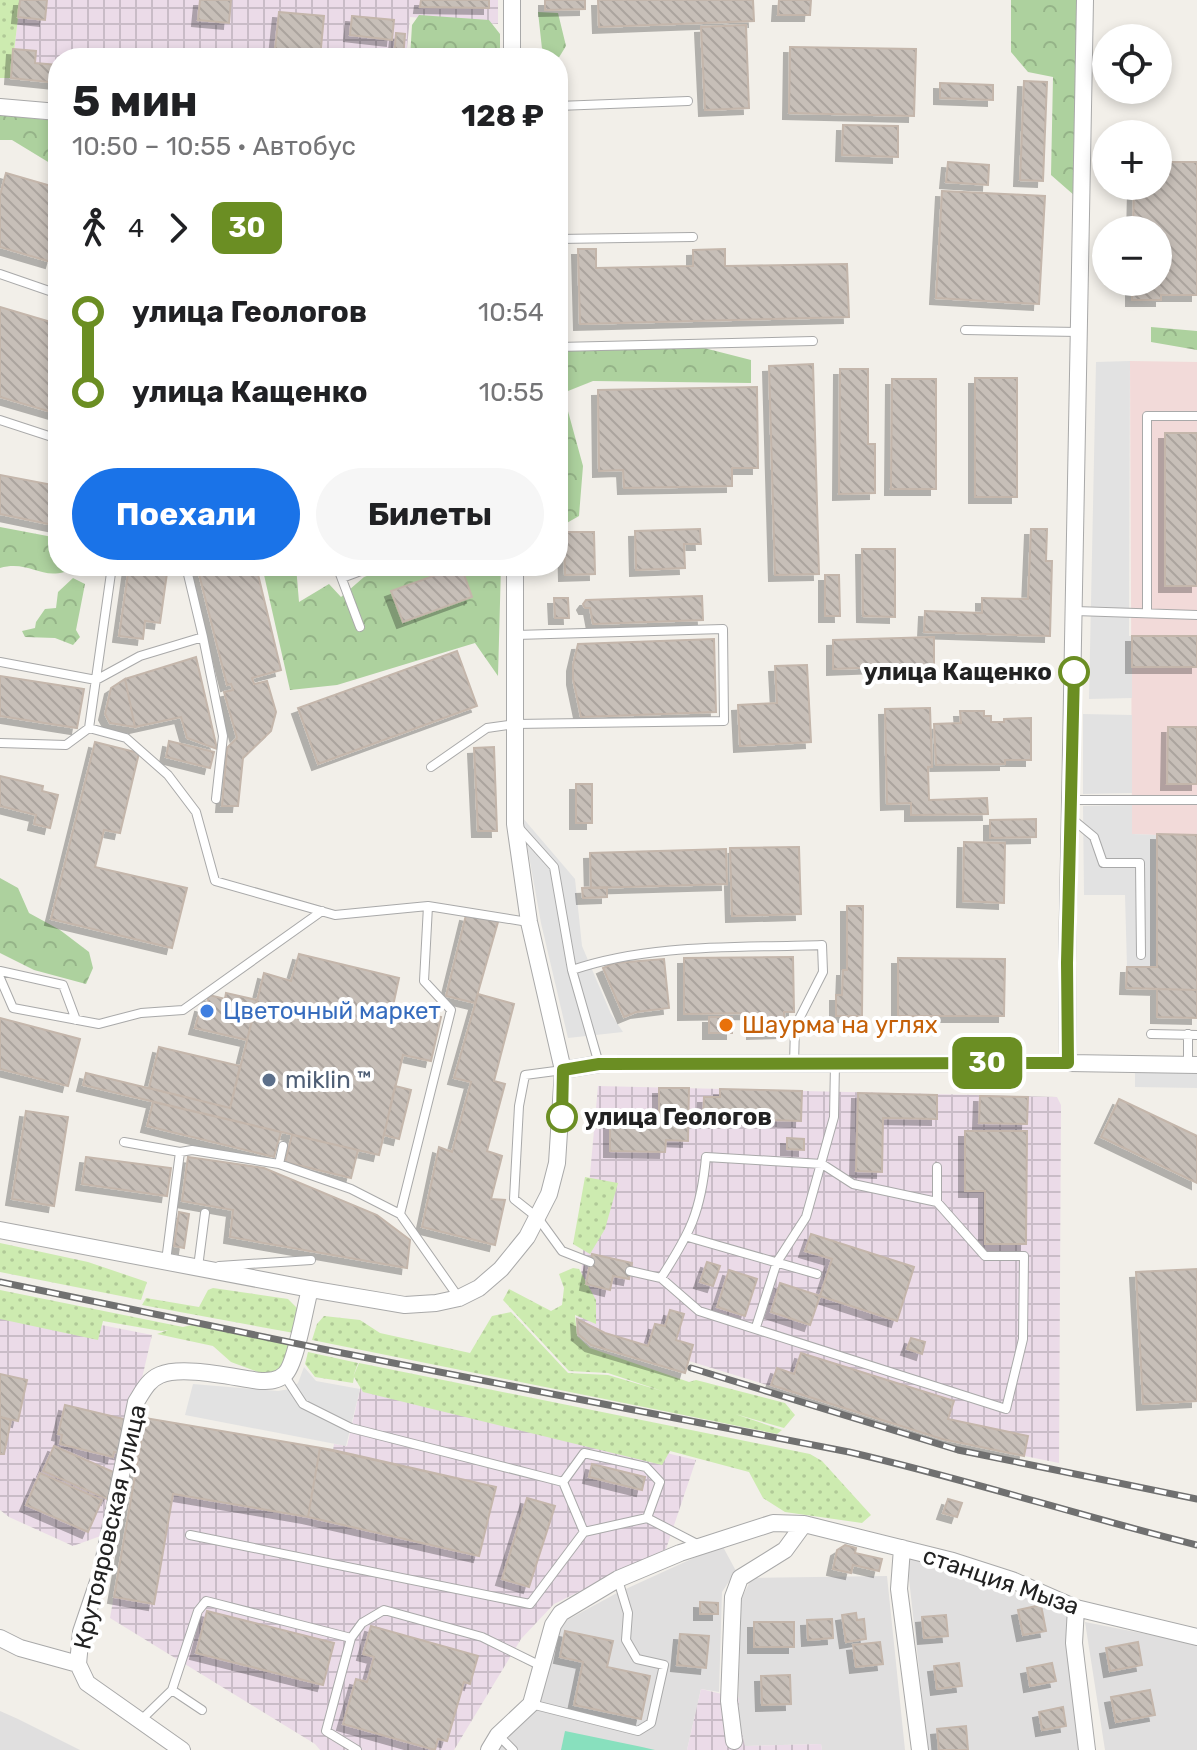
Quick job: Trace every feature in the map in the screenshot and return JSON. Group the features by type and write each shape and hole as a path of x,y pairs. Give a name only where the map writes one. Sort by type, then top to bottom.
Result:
{"street":[{"path":"512,0 512,48"},
{"path":"1068,1063 1085,0"},
{"path":"0,107 48,111"},
{"path":"0,1230 405,1305 459,1298 479,1288 501,1269 538,1218 549,1194 557,1163 563,1070 529,922 515,824 515,576"},
{"path":"563,1070 599,1064 1192,1065"},
{"path":"284,1375 292,1362 310,1289"},
{"name":"Крутояровская улица","path":"78,1664 81,1632 101,1573 136,1402 146,1384 161,1374 177,1371 261,1381 284,1375"},
{"name":"станция Мыза","path":"531,1704 553,1625 561,1613 618,1579 699,1546 773,1523 804,1524 953,1561 1012,1580 1076,1608 1197,1637"},
{"path":"737,1746 729,1701 733,1597 740,1578 785,1550 804,1524"},
{"path":"902,1548 899,1589 920,1750"},
{"path":"1076,1608 1074,1643 1087,1750"},
{"path":"0,1638 20,1648 78,1664 87,1683 182,1750"},
{"path":"494,1743 531,1704"}],"lane":[{"path":"568,106 688,101"},
{"path":"568,239 693,237"},
{"path":"0,274 48,291"},
{"path":"965,330 1080,332"},
{"path":"568,347 813,341"},
{"path":"1147,613 1147,416 1197,416"},
{"path":"0,420 48,436"},
{"path":"0,743 66,745 89,728 111,576"},
{"path":"188,576 223,736 216,799"},
{"path":"347,576 342,578 360,627"},
{"path":"1075,611 1197,615"},
{"path":"431,767 487,728 515,724 724,721 723,629 515,635"},
{"path":"0,662 96,680 140,656 203,637"},
{"path":"89,728 126,738 168,775 196,812 215,881 335,915 428,906 529,922"},
{"path":"1071,800 1197,800"},
{"path":"1071,818 1094,837 1103,863 1140,863 1141,955"},
{"path":"515,824 554,867 572,970 599,1064"},
{"path":"400,1214 451,1010 424,981 428,906"},
{"path":"0,978 13,1008 76,1020 99,1024 141,1013 183,1010 322,911"},
{"path":"572,970 619,956 822,945 823,972 795,1027 794,1064"},
{"path":"0,971 63,985 76,1020"},
{"path":"1151,1034 1192,1034 1192,1065"},
{"path":"756,1327 777,1262 806,1217 822,1164 834,1117 835,1064"},
{"path":"563,1070 525,1075 519,1106 514,1199 538,1218 562,1251 590,1262"},
{"path":"124,1142 279,1164 351,1189 400,1214 459,1298"},
{"path":"279,1164 283,1146"},
{"path":"166,1261 180,1152"},
{"path":"630,1271 661,1278 699,1311 1006,1409 1023,1339 1024,1256 985,1256 937,1202 853,1184 822,1164 706,1157 702,1195 688,1237 661,1278"},
{"path":"937,1167 937,1202"},
{"path":"205,1213 198,1268 311,1260"},
{"path":"688,1237 817,1274"},
{"path":"284,1375 303,1404 351,1428 563,1482"},
{"path":"563,1482 584,1453 646,1467 660,1482 647,1518"},
{"path":"563,1482 584,1532"},
{"path":"190,1535 530,1604 584,1532 647,1518 699,1546"},
{"path":"531,1704 638,1731 651,1723 664,1665 637,1659 626,1640 628,1613 618,1579"},
{"path":"140,1722 172,1690 198,1611 206,1601 351,1638"},
{"path":"357,1750 326,1731 351,1638 362,1623 384,1610 482,1637 541,1667"},
{"path":"172,1690 202,1710"},
{"path":"494,1743 513,1750"}],"shaded area":[{"path":"20,0 498,0 498,24 410,17 407,48 48,48 48,82 11,78"},
{"path":"1130,361 1197,362 1197,990 1126,988 1127,967 1156,967 1157,835 1132,834"},
{"path":"1130,361 1129,636 1132,636 1132,698 1089,699 1096,362"},
{"path":"1083,714 1132,715 1132,793 1083,794"},
{"path":"1132,805 1132,834 1157,835 1157,967 1127,967 1125,895 1084,895 1083,806"},
{"path":"522,817 575,879 582,946 611,1014 623,1032 568,1038 541,923"},
{"path":"1135,1069 1197,1069 1197,1088 1135,1087"},
{"path":"598,1086 1057,1097 1061,1105 1059,1463 942,1439 689,1361 685,1373 591,1345 578,1334 577,1319"},
{"path":"0,1305 152,1335 106,1534 73,1546 0,1510"},
{"path":"304,1367 316,1381 360,1389 346,1446 185,1415 193,1384 278,1391 290,1389 298,1383"},
{"path":"362,1381 696,1460 666,1549 554,1604 521,1639 454,1750 320,1750 315,1744 110,1618 145,1418 333,1450 334,1444 347,1446"},
{"path":"722,1545 736,1571 722,1592 719,1692 701,1689 687,1750 494,1750 535,1711 556,1626 617,1593"},
{"path":"906,1552 1066,1611 1085,1750 928,1750"},
{"path":"887,1576 905,1750 822,1750 821,1744 745,1746 738,1716 741,1599 752,1578"},
{"path":"1085,1622 1197,1644 1197,1750 1105,1750"},
{"path":"701,1689 739,1698 738,1716 745,1746 821,1744 822,1750 687,1750"},
{"path":"0,1711 18,1719 80,1750 0,1750"}],"green space":[{"path":"0,0 20,0 11,78 0,78"},
{"path":"1011,0 1079,0 1075,196 1051,175 1053,77 1028,72 1011,52"},
{"path":"538,12 558,13 566,46 542,48"},
{"path":"419,15 489,20 500,34 500,48 411,48 412,25"},
{"path":"0,115 48,120 48,162 12,140 0,140"},
{"path":"1151,327 1197,331 1197,350 1151,342"},
{"path":"704,348 751,360 751,383 593,381 568,391 568,350"},
{"path":"568,411 583,466 579,516 568,522"},
{"path":"0,527 48,536 48,573 21,567 0,568"},
{"path":"264,576 297,576 299,602 329,584 341,597 367,576 501,576 498,676 475,643 337,685 290,690"},
{"path":"73,578 85,584 76,630 80,637 73,645 55,638 25,637 22,631 35,628 45,609 56,608 58,592"},
{"path":"0,878 18,888 29,913 60,930 89,952 93,968 86,984 34,970 0,953"},
{"path":"585,1177 618,1183 605,1229 590,1254 573,1244"},
{"path":"0,1243 88,1262 147,1282 141,1300 0,1272"},
{"path":"573,1268 579,1269 596,1300 596,1324 575,1315 577,1336 590,1348 689,1382 696,1380 785,1403 795,1415 784,1428 735,1414 782,1430 777,1434 312,1340 317,1324 324,1316 360,1320 380,1333 470,1353 492,1316 511,1312 568,1373 608,1375 662,1391 608,1373 569,1371 503,1300 509,1289 551,1311 562,1305 564,1288 559,1274"},
{"path":"213,1288 288,1299 299,1310 294,1333 142,1305 146,1298 199,1307 208,1290"},
{"path":"0,1290 183,1327 192,1325 279,1342 290,1346 287,1363 275,1372 258,1372 231,1362 213,1346 157,1334 168,1330 103,1321 98,1340 0,1319"},
{"path":"308,1352 358,1363 353,1377 359,1363 810,1454 822,1461 871,1515 862,1523 785,1512 763,1498 749,1472 670,1451 662,1465 363,1392 354,1377 353,1383 315,1377 305,1364"},
{"path":"565,1731 642,1747 655,1750 561,1750"}],"building":[{"path":"20,0 47,0 45,20 18,17"},
{"path":"200,0 231,0 229,23 198,20"},
{"path":"421,0 489,0 489,8 420,7"},
{"path":"545,0 585,0 585,9 545,10"},
{"path":"598,0 753,0 754,21 599,27"},
{"path":"779,0 811,0 810,15 778,15"},
{"path":"279,12 324,16 321,48 275,48"},
{"path":"352,16 394,20 392,40 350,35"},
{"path":"746,25 749,108 705,110 701,27"},
{"path":"396,33 405,34 404,48 395,48"},
{"path":"790,47 916,49 914,116 789,113"},
{"path":"13,49 36,51 35,63 48,64 48,82 11,78"},
{"path":"1024,81 1047,82 1043,181 1020,180"},
{"path":"940,83 993,85 993,100 940,98"},
{"path":"843,125 898,126 898,157 842,155"},
{"path":"948,162 989,165 988,185 946,182"},
{"path":"1172,162 1197,162 1197,295 1172,295 1172,216 1133,216 1134,200 1172,200"},
{"path":"6,173 48,185 48,261 0,247 0,195"},
{"path":"942,191 1045,196 1039,304 936,298"},
{"path":"578,249 596,249 596,268 693,266 693,250 725,249 725,266 847,264 849,317 580,324"},
{"path":"1132,296 1161,296 1161,300 1132,300"},
{"path":"0,307 48,321 48,411 0,397"},
{"path":"813,364 819,574 775,575 769,366"},
{"path":"840,369 868,369 868,444 875,444 875,493 839,494"},
{"path":"975,378 1017,378 1017,497 975,497"},
{"path":"892,379 936,379 936,489 891,489"},
{"path":"757,387 758,468 732,468 732,486 624,488 623,470 599,471 598,390"},
{"path":"1165,433 1197,433 1197,586 1165,586"},
{"path":"0,475 48,484 48,524 0,514"},
{"path":"700,529 701,544 684,544 685,568 636,570 635,531"},
{"path":"1031,529 1047,529 1046,561 1052,561 1050,636 924,632 925,611 982,613 982,598 1028,599"},
{"path":"568,532 594,532 595,574 568,575"},
{"path":"862,549 895,549 895,617 863,616"},
{"path":"825,575 839,575 840,616 825,616"},
{"path":"128,576 167,576 160,623 145,621 143,639 119,636"},
{"path":"200,576 258,576 281,670 252,678 254,684 267,681 276,712 271,731 243,758 238,806 222,806 227,748 237,738 224,692 233,690 231,684 227,685"},
{"path":"433,576 465,576 472,597 403,622 391,591"},
{"path":"702,596 703,620 593,624 590,608 585,608 583,604 586,600"},
{"path":"554,598 568,598 569,618 555,618"},
{"path":"1132,636 1197,636 1197,667 1132,667"},
{"path":"934,637 934,665 833,669 833,640"},
{"path":"714,639 716,712 581,717 573,679 578,644"},
{"path":"457,651 477,706 318,764 298,708"},
{"path":"196,657 217,749 187,738 181,717 135,727 125,679"},
{"path":"807,665 811,742 740,746 738,705 777,703 775,666"},
{"path":"0,676 84,689 77,728 0,716"},
{"path":"125,679 135,727 110,723 105,714 111,688"},
{"path":"930,708 932,767 928,767 929,800 987,798 988,814 911,815 911,803 887,804 885,709"},
{"path":"960,711 984,711 984,716 991,716 991,722 1031,718 1031,760 1005,760 1005,764 936,765 934,724 961,723"},
{"path":"1168,727 1197,727 1197,784 1167,784"},
{"path":"169,741 214,752 210,768 166,757"},
{"path":"95,742 139,753 120,833 104,830 95,867 187,888 172,948 51,919"},
{"path":"494,747 497,831 478,831 474,748"},
{"path":"0,776 43,786 42,791 58,795 50,828 34,824 36,815 0,806"},
{"path":"576,784 592,784 592,823 576,823"},
{"path":"1036,819 1036,837 990,838 990,820"},
{"path":"1157,834 1197,835 1197,990 1126,988 1127,967 1157,967"},
{"path":"964,842 1005,843 1004,903 963,901"},
{"path":"799,847 801,914 732,916 730,848"},
{"path":"726,849 727,884 591,888 590,853"},
{"path":"607,887 607,897 583,898 582,888"},
{"path":"847,906 863,906 862,1016 836,1016 836,995 842,995 843,970 847,970"},
{"path":"466,915 498,922 475,1003 446,996"},
{"path":"299,954 399,978 393,1006 441,1017 431,1061 403,1055 379,1155 83,1085 86,1073 230,1108 264,973 291,981"},
{"path":"793,957 794,1012 784,1012 785,1032 753,1033 753,1013 684,1014 684,958"},
{"path":"898,958 1005,959 1004,1016 898,1016"},
{"path":"664,959 669,1008 636,1012 624,1017 603,968 614,963"},
{"path":"1157,989 1197,990 1197,1018 1157,1017"},
{"path":"226,993 257,1000 247,1040 195,1028 201,1006 206,1007 209,995 225,999"},
{"path":"478,994 514,1004 494,1081 505,1084 487,1151 502,1156 491,1199 505,1200 495,1245 422,1227 439,1147 452,1152 471,1082 454,1078"},
{"path":"709,1017 732,1017 732,1033 709,1033"},
{"path":"0,1018 80,1039 68,1086 0,1069"},
{"path":"159,1047 240,1066 230,1108 149,1088"},
{"path":"395,1086 411,1090 399,1139 384,1135"},
{"path":"659,1088 689,1088 688,1141 666,1140 665,1152 610,1151 610,1112 659,1114"},
{"path":"720,1089 802,1091 801,1121 703,1118 704,1097 720,1097"},
{"path":"858,1093 937,1095 937,1119 883,1118 882,1172 856,1171"},
{"path":"980,1096 1028,1097 1027,1124 979,1123"},
{"path":"1119,1099 1197,1136 1197,1183 1101,1137"},
{"path":"153,1102 281,1132 274,1157 147,1126"},
{"path":"26,1111 68,1117 54,1206 12,1199"},
{"path":"965,1131 1027,1131 1026,1244 985,1244 985,1191 965,1191"},
{"path":"292,1135 358,1150 351,1178 285,1162"},
{"path":"787,1138 804,1139 804,1150 787,1149"},
{"path":"86,1157 171,1168 167,1196 82,1184"},
{"path":"188,1157 264,1168 377,1215 410,1240 407,1268 230,1237 233,1210 182,1201"},
{"path":"179,1212 189,1214 184,1248 174,1246"},
{"path":"811,1234 914,1267 897,1321 820,1296 832,1259 805,1251"},
{"path":"592,1254 632,1263 629,1279 613,1276 610,1290 586,1284"},
{"path":"707,1262 720,1266 713,1286 700,1282"},
{"path":"1197,1269 1197,1401 1143,1404 1136,1272"},
{"path":"729,1270 757,1279 745,1316 717,1307"},
{"path":"780,1283 820,1296 810,1325 771,1312"},
{"path":"670,1310 684,1314 676,1340 693,1345 685,1373 591,1345 578,1334 577,1319 605,1333 648,1346 655,1324 665,1326"},
{"path":"911,1338 925,1342 922,1354 907,1349"},
{"path":"801,1353 954,1401 948,1419 1028,1436 1024,1456 942,1439 771,1385 777,1368 794,1374"},
{"path":"0,1374 27,1380 18,1421 0,1417"},
{"path":"65,1405 132,1421 124,1454 114,1452 113,1457 60,1444 62,1435 58,1434"},
{"path":"0,1417 11,1420 4,1454 0,1454"},
{"path":"145,1418 333,1450 496,1487 479,1556 308,1517 173,1494 154,1604 114,1597"},
{"path":"54,1446 118,1474 107,1499 43,1471"},
{"path":"320,1448 496,1487 479,1556 308,1517"},
{"path":"592,1464 645,1477 642,1490 589,1477"},
{"path":"40,1473 102,1500 88,1532 26,1505"},
{"path":"527,1498 555,1506 529,1587 502,1579"},
{"path":"948,1499 962,1503 957,1517 943,1513"},
{"path":"845,1545 856,1548 855,1553 882,1559 879,1571 853,1565 851,1573 833,1569 837,1550"},
{"path":"700,1602 718,1603 718,1614 700,1614"},
{"path":"1041,1605 1046,1631 1023,1635 1018,1610"},
{"path":"207,1611 334,1643 323,1685 196,1653"},
{"path":"856,1613 857,1620 864,1619 866,1639 846,1642 842,1615"},
{"path":"946,1615 948,1636 924,1638 922,1617"},
{"path":"832,1619 833,1638 808,1640 807,1620"},
{"path":"754,1622 794,1622 794,1647 754,1647"},
{"path":"371,1626 478,1656 470,1684 464,1682 447,1741 438,1739 435,1750 343,1724 356,1679 367,1682 374,1657 363,1654"},
{"path":"565,1631 613,1641 607,1667 650,1676 641,1719 574,1705 583,1662 560,1657"},
{"path":"680,1634 709,1636 706,1668 677,1665"},
{"path":"880,1642 883,1664 856,1667 853,1645"},
{"path":"1138,1642 1142,1665 1110,1671 1106,1648"},
{"path":"959,1663 962,1686 937,1689 934,1666"},
{"path":"1052,1663 1056,1681 1030,1686 1027,1668"},
{"path":"790,1675 791,1704 762,1705 761,1676"},
{"path":"1150,1690 1155,1715 1116,1722 1111,1697"},
{"path":"1063,1707 1066,1726 1042,1730 1039,1712"},
{"path":"966,1726 968,1750 939,1750 937,1729"}],"railway":[{"path":"0,1282 337,1352 849,1452 1197,1545"},
{"path":"691,1368 958,1450 1197,1499"}],"bus line":[{"name":"30","path":"562,1117 563,1070 599,1064 1068,1063 1067,963 1074,672"}],"place":[{"name":"улица Кащенко","path":"1074,672"},
{"name":"Цветочный маркет","path":"207,1011"},
{"name":"Шаурма на углях","path":"726,1025"},
{"name":"miklin ™","path":"269,1080"},
{"name":"улица Геологов","path":"562,1117"}]}
